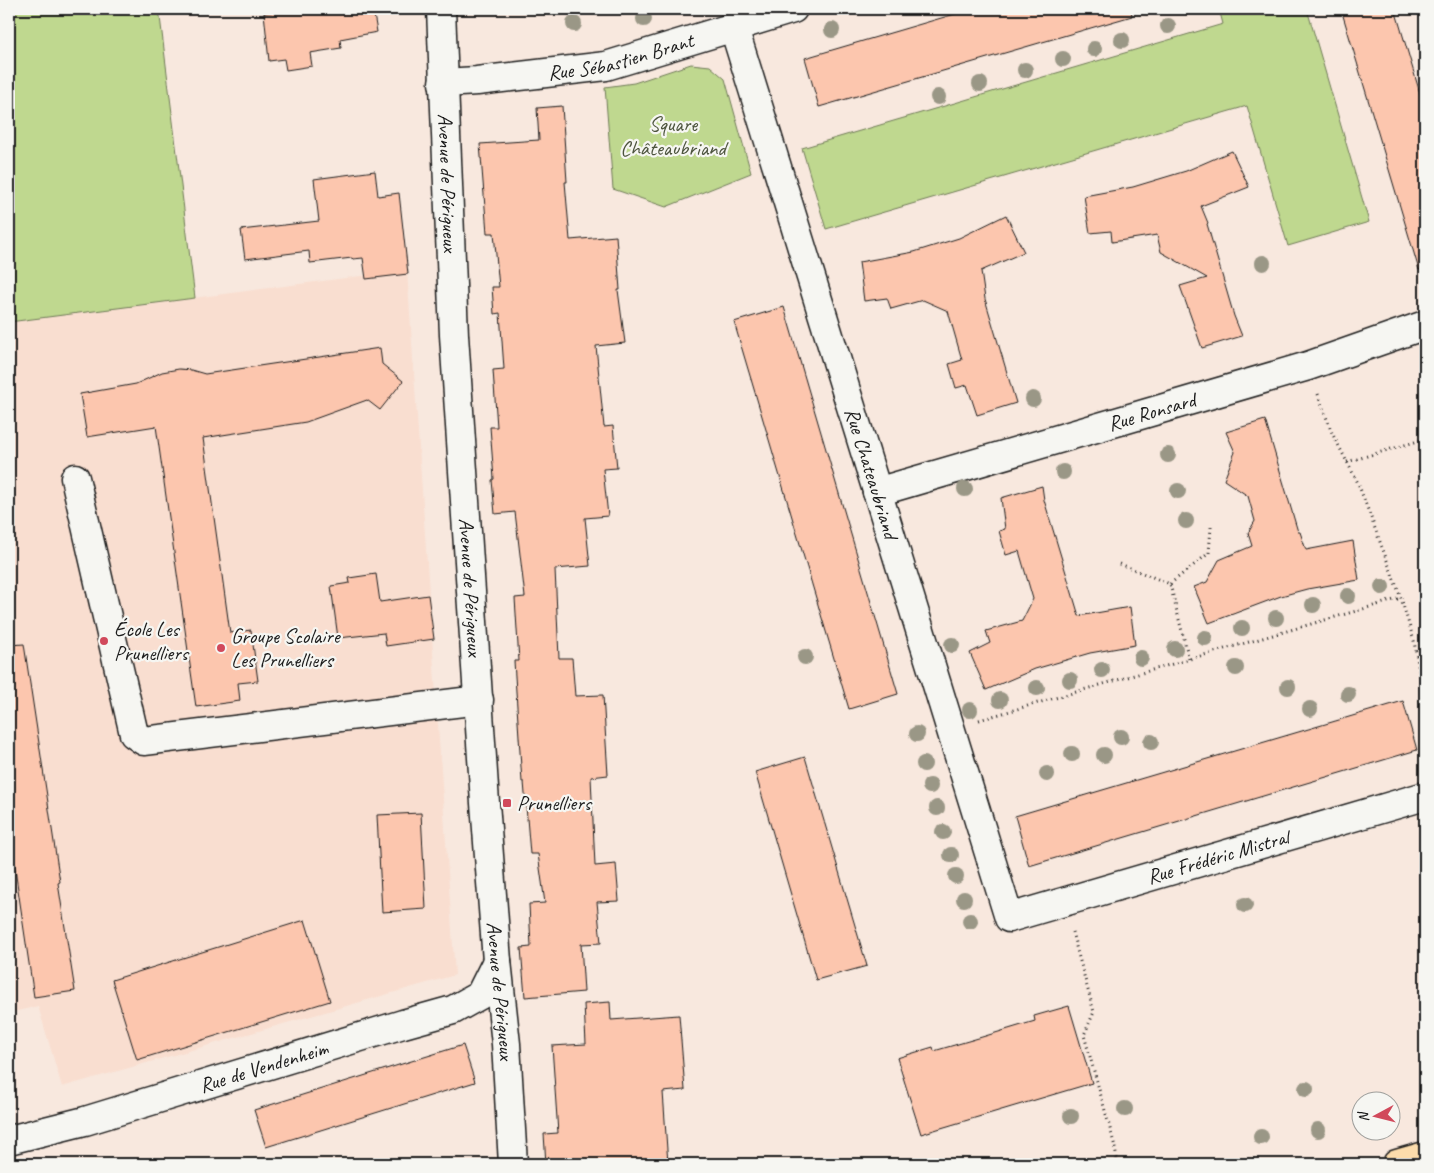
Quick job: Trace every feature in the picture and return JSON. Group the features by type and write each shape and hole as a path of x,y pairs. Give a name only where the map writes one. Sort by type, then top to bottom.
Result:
{"street":[{"name":"Avenue de Périgueux","path":"440,9 454,334 496,961 506,1044 513,1164"},
{"name":"Rue Sébastien Brant","path":"443,83 606,66 793,9"},
{"name":"Rue Chateaubriand","path":"734,28 1009,918"},
{"name":"Rue Ronsard","path":"877,492 1308,366 1425,325"},
{"path":"75,478 134,734 144,741 479,700"},
{"name":"Rue Frédéric Mistral","path":"1009,918 1425,796"},
{"name":"Rue de Vendenheim","path":"9,1140 85,1121 453,1010 480,995 496,961"}],"path":[{"path":"1308,366 1332,433 1358,483 1401,598 1414,641 1422,687 1425,722"},
{"path":"1347,462 1425,439"},
{"path":"1170,584 1209,553 1211,527"},
{"path":"1120,564 1170,584"},
{"path":"1170,584 1188,659"},
{"path":"950,728 1401,598"},
{"path":"1064,902 1094,1012 1084,1034 1118,1164"}],"shaded area":[{"name":"Groupe Scolaire Les Prunelliers","path":"407,270 455,975 62,1087 38,1006 9,1013 9,322"}],"green space":[{"path":"9,9 159,9 195,298 9,322"},
{"path":"1219,9 1307,9 1369,222 1288,246 1247,106 826,229 802,148 1223,24"},
{"name":"Square Châteaubriand","path":"691,64 710,66 725,79 751,173 666,207 613,189 605,87 634,83"}],"building":[{"path":"299,9 373,9 377,32 340,39 341,48 310,53 312,66 286,70 284,59 269,61 264,13"},
{"path":"972,9 1131,9 1132,16 819,107 805,58"},
{"path":"1341,9 1395,9 1425,110 1425,269 1419,270"},
{"path":"562,106 567,182 565,182 570,240 616,236 620,290 618,290 625,343 596,346 604,427 613,426 617,468 603,469 608,516 585,518 590,566 555,569 559,658 572,658 575,696 603,695 608,775 591,777 595,866 616,864 619,901 597,902 601,943 581,944 584,992 525,997 521,948 531,947 529,904 545,903 538,854 530,854 524,782 522,782 514,661 519,661 515,598 525,597 515,512 495,514 492,480 494,479 490,427 497,427 493,370 504,369 500,313 494,314 492,287 499,287 494,233 487,233 480,144 539,140 537,108"},
{"path":"1232,151 1249,187 1201,206 1208,223 1234,316 1242,336 1202,348 1180,286 1207,278 1161,252 1157,235 1112,242 1111,231 1090,233 1084,196 1133,187 1186,171"},
{"path":"375,171 378,196 399,193 408,274 366,279 363,258 310,263 309,251 245,259 241,230 319,221 314,179"},
{"path":"1006,215 1024,252 981,271 985,299 1016,403 977,415 967,385 956,388 949,364 962,360 948,311 923,300 891,309 887,298 864,301 859,262 914,252 959,238"},
{"path":"784,307 898,694 849,709 734,322"},
{"path":"380,348 382,364 403,381 380,410 367,400 306,422 203,438 230,633 251,630 258,681 238,683 240,701 196,707 156,426 87,437 80,394 136,384 162,372 179,369 205,374"},
{"path":"1265,420 1298,532 1300,532 1306,550 1353,541 1359,580 1307,589 1281,596 1209,623 1194,587 1207,582 1219,560 1252,546 1248,533 1255,521 1248,496 1224,480 1235,452 1226,432"},
{"path":"1042,486 1044,500 1079,616 1130,607 1135,645 1090,653 1035,669 986,690 970,653 990,643 986,631 1022,621 1033,599 1019,551 1006,555 999,531 1005,529 1001,498"},
{"path":"376,574 380,602 428,595 434,639 386,646 384,633 338,638 331,586 350,583 349,578"},
{"path":"24,644 75,991 34,997 9,829 9,645"},
{"path":"1403,701 1417,750 1029,866 1015,816"},
{"path":"805,757 867,966 816,980 755,772"},
{"path":"421,813 426,909 382,912 377,815"},
{"path":"305,920 330,1001 137,1060 112,980"},
{"path":"610,1002 611,1020 679,1015 685,1090 663,1092 668,1164 546,1164 544,1134 558,1133 552,1046 586,1044 584,1004"},
{"path":"1069,1006 1092,1083 921,1134 897,1058 933,1047 934,1051 1035,1021 1034,1016"},
{"path":"463,1045 475,1082 266,1147 254,1110"}],"place":[{"name":"École Les Prunelliers","path":"104,641"},
{"name":"Groupe Scolaire Les Prunelliers","path":"221,648"},
{"name":"Prunelliers","path":"507,803"}]}
